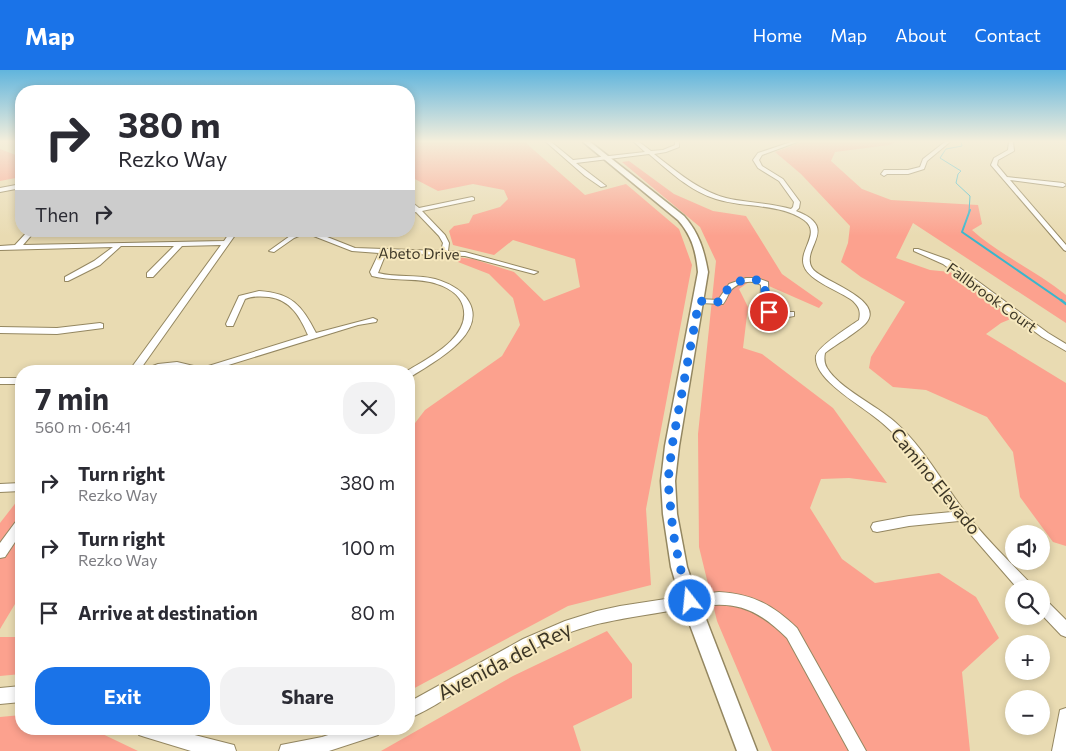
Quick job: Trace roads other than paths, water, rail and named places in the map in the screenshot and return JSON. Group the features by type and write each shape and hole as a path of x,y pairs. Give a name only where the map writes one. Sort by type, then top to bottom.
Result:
{"main road":[{"path":"625,173 652,193 690,228 700,248 703,272 672,446 668,481 671,523 680,567 690,601 747,751"}],"street":[{"path":"585,173 603,186"},
{"name":"Camino Elevado","path":"678,173 711,195 729,201 791,212 807,219 815,228 815,234 805,260 809,270 819,278 853,296 863,306 865,313 863,321 824,349 820,356 822,367 832,378 882,416 899,432 930,470 962,516 1019,580"},
{"path":"769,173 781,180 797,202 796,208 791,212"},
{"path":"1001,173 1066,249"},
{"path":"1005,178 1063,185"},
{"path":"0,190 15,187"},
{"path":"415,211 472,199"},
{"path":"415,207 442,235 446,242 444,252"},
{"path":"17,247 26,237"},
{"path":"138,365 230,237"},
{"path":"272,251 292,237"},
{"name":"Abeto Drive","path":"319,237 345,248 363,252 444,252 473,256 534,272"},
{"path":"68,279 97,262 120,244"},
{"path":"0,248 120,244 225,244"},
{"path":"150,275 179,245"},
{"name":"Fallbrook Court","path":"916,250 946,262 1045,335 1066,348"},
{"path":"382,252 374,272 375,274 419,278 440,283 460,295 469,311 466,330 454,343 415,370"},
{"path":"699,301 720,302 730,286 756,279 765,284 765,307 767,310 781,315 791,314"},
{"path":"230,324 242,298 253,294 268,294 284,297 292,302 303,316 312,336"},
{"path":"215,365 372,320"},
{"path":"0,330 57,331 100,326"},
{"path":"0,381 15,381"},
{"path":"0,488 15,487"},
{"path":"878,527 910,520 962,516"},
{"path":"0,553 15,532"},
{"name":"Avenida del Rey","path":"415,707 566,626 601,616 690,601 710,598 738,599 763,608 783,623 800,645 829,702 858,751"},
{"path":"1050,613 1066,630"},
{"path":"0,696 15,695"},
{"path":"1060,751 1066,716"},
{"path":"165,735 198,745 228,751"},
{"path":"287,751 322,745 353,735"}],"waterway":[{"path":"959,173 956,183 970,196 969,212"},
{"path":"970,210 962,232 1062,301"},
{"path":"1061,300 1066,304"}]}
